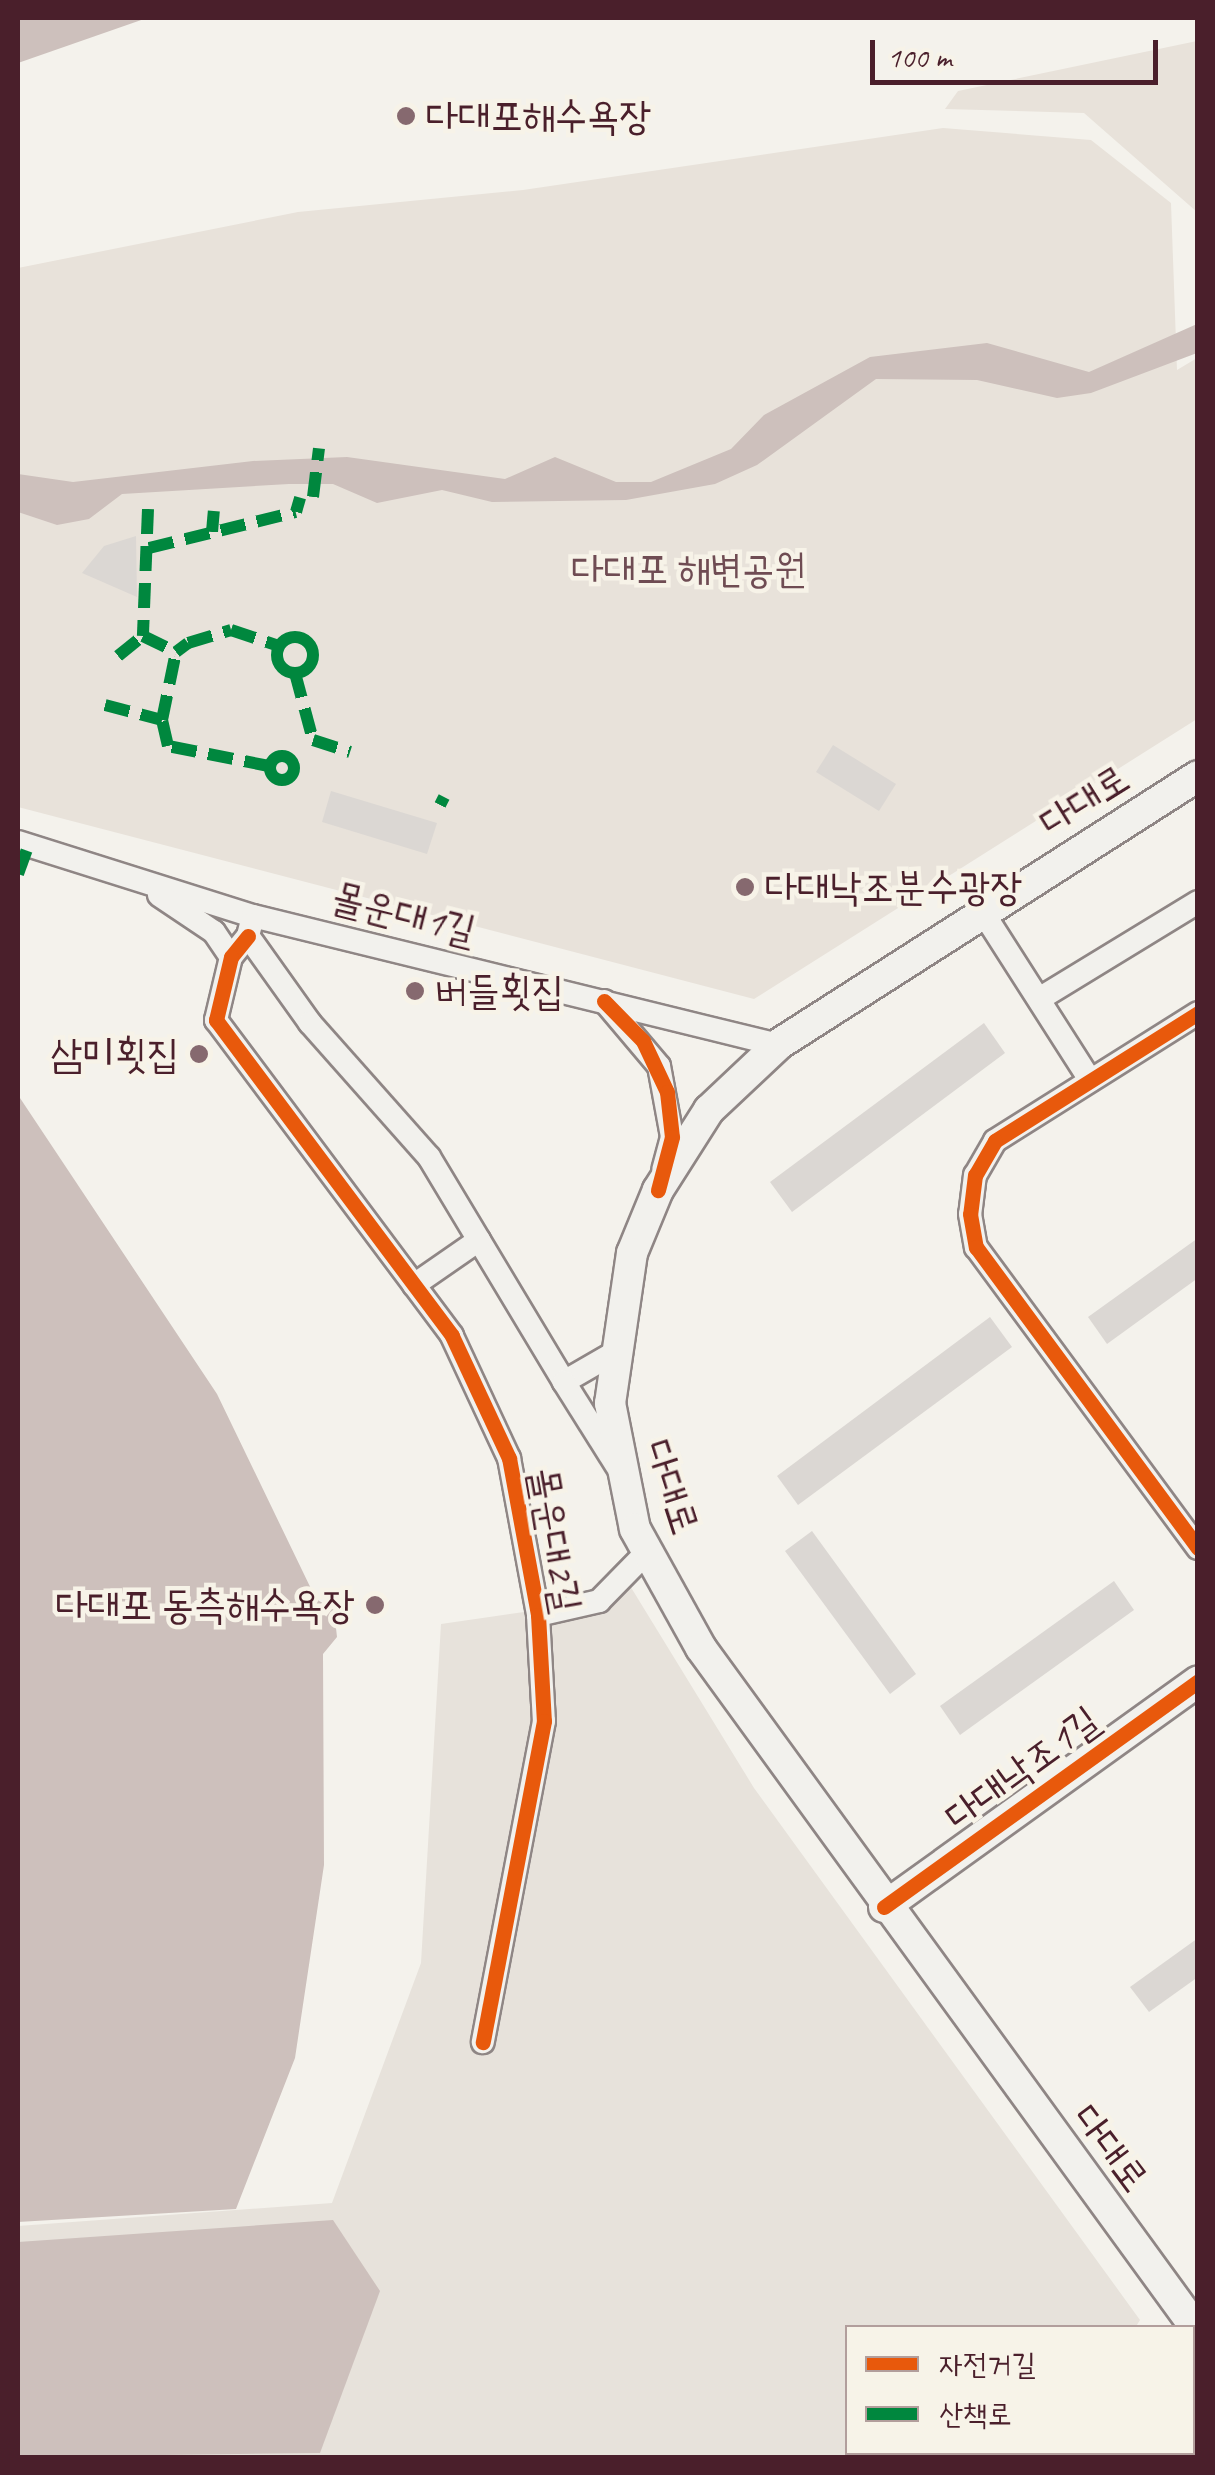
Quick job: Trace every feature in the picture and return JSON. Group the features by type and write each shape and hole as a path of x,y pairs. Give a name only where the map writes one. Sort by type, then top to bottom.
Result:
{"main road":[{"name":"다대로","path":"1194,2325 884,1907 701,1648 648,1551 617,1466 614,1353 632,1253 658,1190 709,1110 778,1045 1198,776"},
{"name":"다대낙조1길","path":"884,1907 1198,1681"}],"street":[{"name":"몰운대1길","path":"18,842 141,882 251,926 604,1002 778,1045"},
{"path":"141,882 214,932 231,956 251,926 310,1023 430,1157 617,1466"},
{"path":"1039,1000 1198,902"},
{"path":"982,911 1090,1080"},
{"name":"몰운대2길","path":"231,956 216,1020 452,1336 510,1458 538,1615 542,1740 483,2042"},
{"path":"604,1002 643,1042 667,1092 672,1137 658,1190"},
{"path":"1198,1012 995,1141 974,1174 976,1247 1198,1548"},
{"path":"414,1285 479,1240"},
{"path":"564,1382 614,1353"},
{"path":"538,1615 599,1600 648,1551"}],"shaded area":[{"path":"18,18 147,18 18,63"},
{"path":"1197,324 1197,353 1091,393 1057,398 977,380 876,379 757,465 715,484 626,500 492,502 442,490 377,503 333,484 289,484 122,494 89,519 57,525 18,512 18,474 73,482 253,461 347,457 505,479 555,457 616,482 651,482 731,449 764,415 870,357 987,343 1089,372"},
{"path":"18,1095 217,1394 316,1599 334,1610 337,1637 323,1654 324,1865 295,2058 236,2209 18,2222"},
{"path":"610,1575 624,1576 754,1788 1140,2320 1137,2325 845,2325 845,2455 1036,2457 18,2458 18,2226 332,2203 421,1963 441,1624 573,1605"},
{"path":"333,2220 380,2291 320,2453 18,2457 18,2242"}],"green space":[{"path":"1197,41 1197,212 1084,113 945,109 958,91"},
{"name":"다대포 해변공원","path":"943,128 1091,140 1171,203 1177,370 1197,358 1197,719 754,999 18,807 18,268 298,212 523,190"}],"building":[{"path":"136,536 137,597 82,573 104,546"},
{"path":"833,745 896,784 879,811 816,772"},
{"path":"331,791 437,823 427,854 322,822"},
{"path":"984,1023 1005,1053 792,1212 770,1182"},
{"path":"1198,1238 1198,1278 1107,1344 1088,1317"},
{"path":"990,1317 1012,1347 798,1505 777,1476"},
{"path":"812,1531 916,1674 890,1694 785,1551"},
{"path":"1114,1581 1134,1610 960,1735 940,1706"},
{"path":"1198,1938 1198,1977 1149,2012 1130,1987"}],"marked path":[{"path":"313,497 319,448"},
{"path":"149,548 296,512 300,498"},
{"path":"148,509 143,636 176,652"},
{"path":"212,532 214,511"},
{"path":"269,766 168,746 162,720 176,652 188,643 231,630 279,646"},
{"path":"118,656 143,636"},
{"path":"295,637 308,642 313,655 308,668 295,673 282,668 277,655 282,642 295,637"},
{"path":"295,673 313,740 350,752"},
{"path":"105,705 162,720"},
{"path":"282,756 291,759 294,768 291,777 282,780 273,777 270,768 273,759 282,756"},
{"path":"440,805 444,797"},
{"path":"18,874 27,849"}],"cycle path":[{"path":"248,936 231,957 216,1020 452,1336 509,1458 538,1615 544,1721 483,2042"},
{"path":"604,1001 643,1041 667,1092 672,1137 658,1190"},
{"path":"1198,1013 995,1141 975,1175 970,1214 976,1247 1198,1548"},
{"path":"884,1907 1198,1681"}],"place":[{"name":"다대포해수욕장","path":"406,116"},
{"name":"다대낙조분수광장","path":"745,887"},
{"name":"버들횟집","path":"415,991"},
{"name":"삼미횟집","path":"199,1054"},
{"name":"다대포 동측해수욕장","path":"375,1605"}]}
